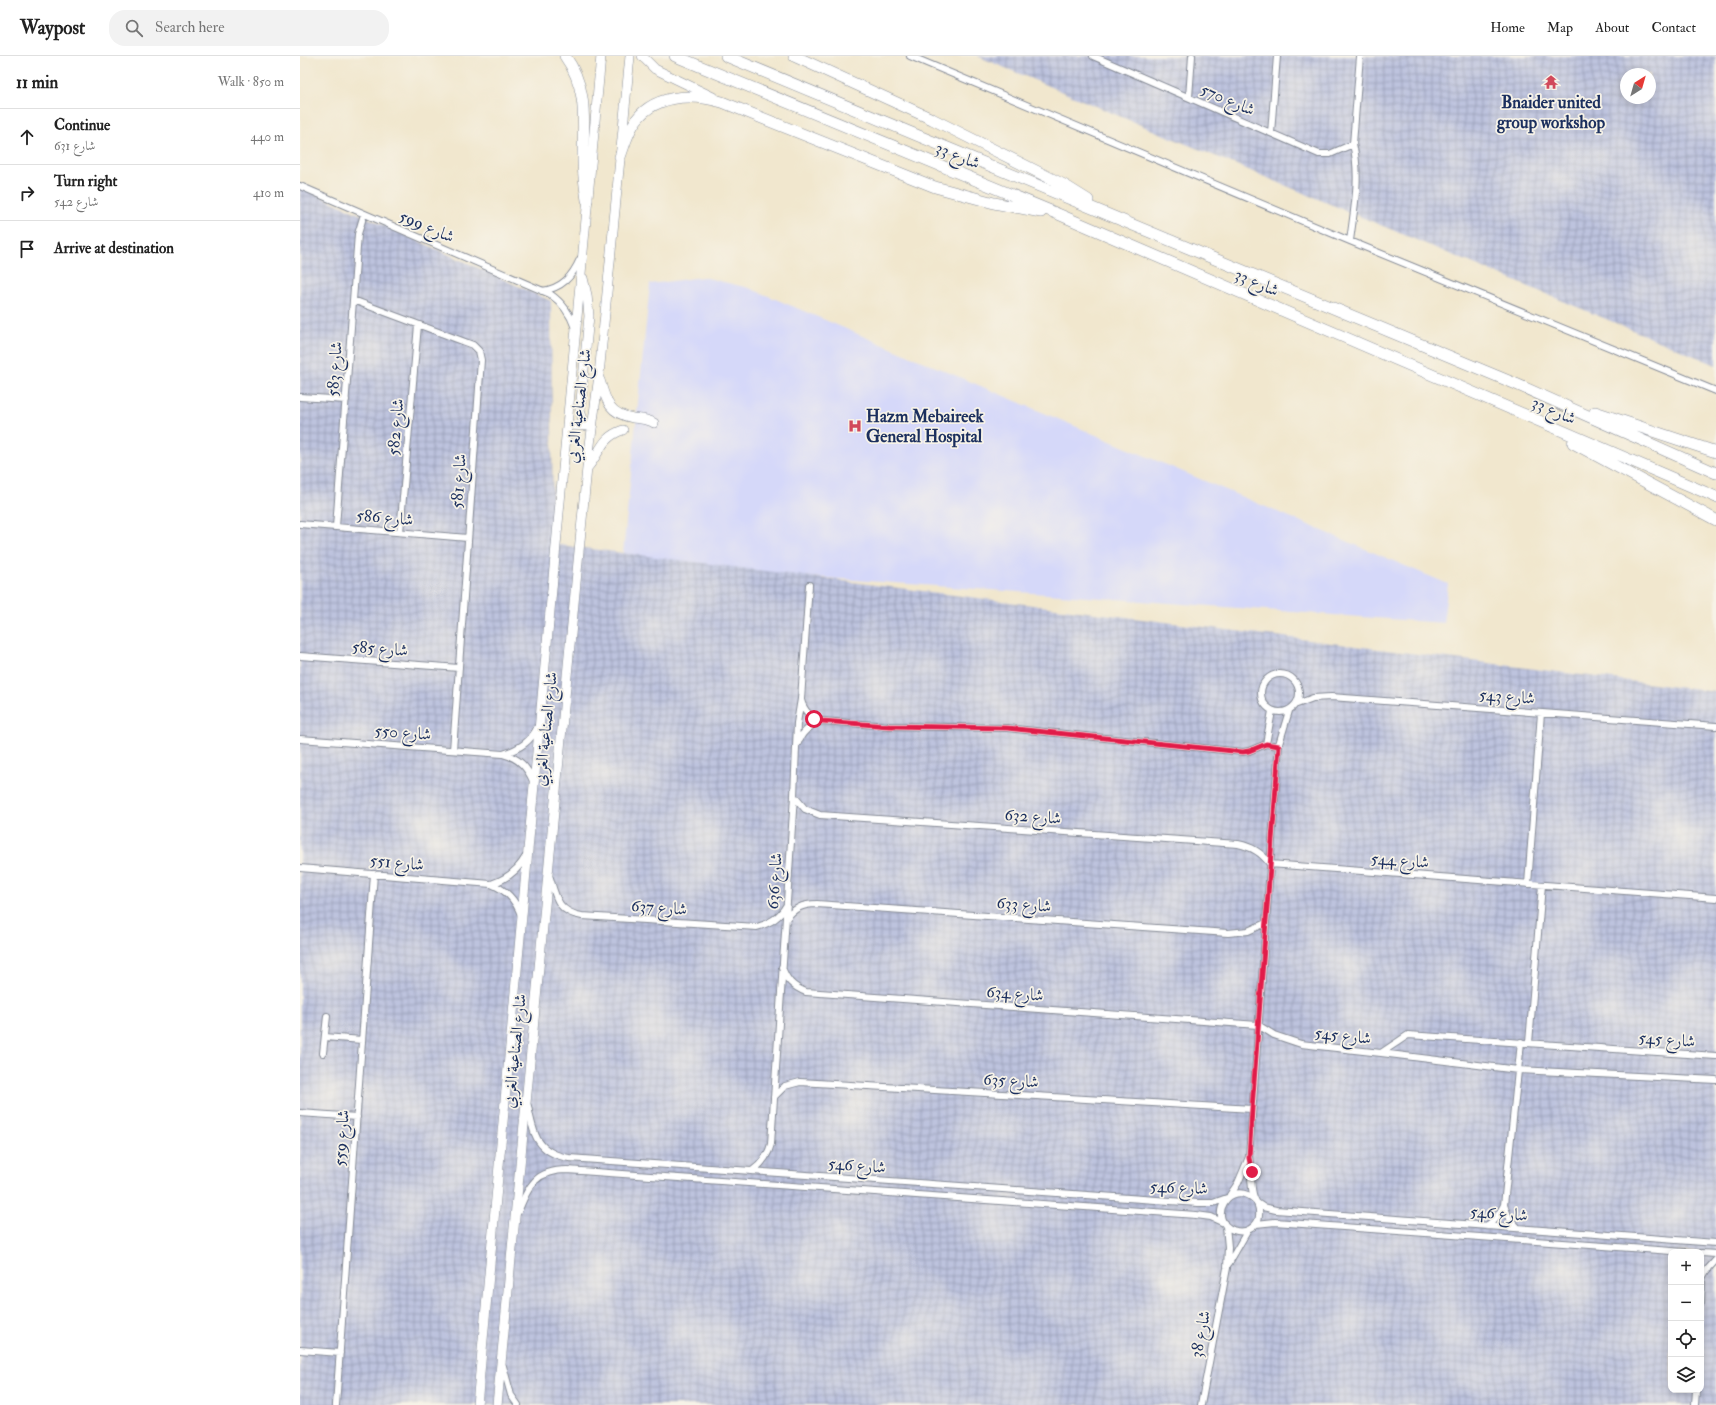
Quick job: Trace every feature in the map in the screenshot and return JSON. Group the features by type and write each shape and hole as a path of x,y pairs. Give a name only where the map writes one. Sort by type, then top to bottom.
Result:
{"highway":[{"path":"565,56 576,76 584,104 583,169 586,200"},
{"name":"شارع 33","path":"675,56 1058,214 1716,497"},
{"name":"شارع 33","path":"726,56 1547,397 1716,473"},
{"path":"794,56 939,123 1064,185 1108,214"},
{"path":"620,157 633,124 640,116 654,106 671,99 688,96 706,97 935,187 994,203 1058,214"},
{"path":"1547,397 1645,427 1716,452"},
{"path":"1535,420 1618,468 1716,520"}],"main road":[{"name":"شارع الصناعية الغربي","path":"477,1405 521,915 529,850 541,720 576,331 586,200 601,56"},
{"name":"شارع الصناعية الغربي","path":"497,1405 587,468 593,423 630,56"},
{"path":"642,56 655,69 722,102"},
{"path":"581,271 587,295 589,316 580,411 582,418 587,424 593,423"},
{"path":"598,375 605,398 615,411 624,416 649,420 654,423"},
{"path":"568,421 582,418"},
{"path":"568,421 593,423"},
{"path":"587,468 605,440 623,430"}],"street":[{"path":"910,56 1350,241 1716,391"},
{"name":"شارع 570","path":"1093,56 1107,59 1319,154 1330,154 1353,144"},
{"path":"1189,97 1192,56"},
{"path":"1271,133 1277,56"},
{"path":"1350,241 1357,173 1353,144 1360,56"},
{"name":"شارع 599","path":"300,188 542,291 561,302 570,315 576,331"},
{"name":"شارع 583","path":"336,526 358,234 364,214"},
{"path":"542,291 556,288 567,280 576,268 582,254"},
{"name":"شارع 581","path":"353,300 473,345 479,351 481,360 453,750"},
{"name":"شارع 582","path":"400,532 418,325"},
{"path":"300,397 346,400"},
{"name":"شارع 586","path":"300,524 468,538"},
{"name":"شارع 636","path":"752,1171 763,1163 769,1151 794,796 797,723 801,699 809,585"},
{"name":"شارع 585","path":"300,656 459,668"},
{"path":"1275,674 1287,675 1296,682 1300,693 1297,704 1289,711 1282,713 1272,711 1265,706 1262,701 1261,690 1266,680 1275,674"},
{"name":"شارع 543","path":"1297,704 1313,698 1331,697 1716,726"},
{"path":"801,699 803,707 808,714 814,719 822,721 889,726 1007,728 1243,752 1266,744 1279,746"},
{"path":"1266,744 1272,711"},
{"path":"1249,1158 1238,1183 1223,1202 1220,1213 1225,1224 1239,1232 1248,1230 1256,1224 1259,1216 1252,1186 1252,1172 1249,1158 1279,746 1289,711"},
{"path":"1528,884 1541,713"},
{"name":"شارع 550","path":"503,754 513,751 526,743 536,731 541,720"},
{"path":"797,748 800,738 805,730 813,724 822,721"},
{"name":"شارع 550","path":"300,739 503,754 520,761 526,768 535,785"},
{"name":"شارع 632","path":"794,796 805,809 820,815 1238,844 1256,850 1264,856 1270,864"},
{"name":"شارع 551","path":"300,868 491,884 502,881 511,875 518,868 529,850"},
{"name":"شارع 544","path":"1270,864 1716,898"},
{"name":"شارع 637","path":"548,871 559,904 573,914 582,916 757,927 775,920 782,913 786,904"},
{"name":"شارع 559","path":"336,1405 374,874"},
{"name":"شارع 551","path":"491,884 507,893 513,899 521,915"},
{"path":"1529,1043 1542,885"},
{"name":"شارع 633","path":"785,921 795,909 802,906 817,904 1228,933 1248,931 1266,923"},
{"name":"شارع 634","path":"782,967 788,980 793,985 806,992 1258,1025"},
{"path":"323,1053 326,1016"},
{"name":"شارع 545","path":"1258,1025 1274,1035 1301,1044 1381,1053 1408,1035 1716,1056"},
{"path":"325,1037 362,1040"},
{"path":"1487,1226 1497,1217 1504,1205 1520,1042"},
{"path":"1381,1053 1518,1070 1716,1080"},
{"name":"شارع 635","path":"774,1097 785,1086 800,1082 1252,1109"},
{"name":"شارع 546","path":"526,1094 536,1139 542,1147 559,1157 1198,1203 1213,1203 1228,1197"},
{"path":"300,1113 357,1117"},
{"name":"شارع 546","path":"514,1223 531,1184 538,1177 547,1172 556,1170 1196,1214 1211,1217 1225,1224"},
{"path":"1228,1197 1243,1193 1256,1201"},
{"name":"شارع 546","path":"1256,1201 1263,1207 1276,1210 1716,1243"},
{"path":"1504,1205 1509,1218 1518,1228"},
{"name":"شارع 546","path":"1256,1224 1275,1222 1668,1251"},
{"name":"شارع 38","path":"1201,1405 1227,1268 1228,1247 1225,1224"},
{"name":"شارع 38","path":"1227,1268 1236,1248 1248,1230"},
{"path":"1706,1242 1716,1236"},
{"path":"1704,1253 1716,1254"},
{"path":"1704,1274 1716,1260"},
{"path":"300,1350 340,1353"},
{"path":"501,1362 511,1395 518,1405"},
{"path":"1695,1405 1696,1393"}],"shaded area":[{"path":"977,56 1716,56 1716,365 1131,121"},
{"path":"300,187 551,301 553,544 1716,692 1716,1405 300,1405"},
{"name":"Hazm Mebaireek General Hospital","path":"703,277 749,288 1448,584 1443,623 622,563 650,284"}],"place":[{"name":"Bnaider united group workshop","path":"1551,82"},
{"name":"Hazm Mebaireek General Hospital","path":"855,426"}],"route":[{"path":"814,719 822,721 889,726 1007,728 1243,752 1266,744 1279,746 1252,1109 1249,1158 1252,1172"}]}
